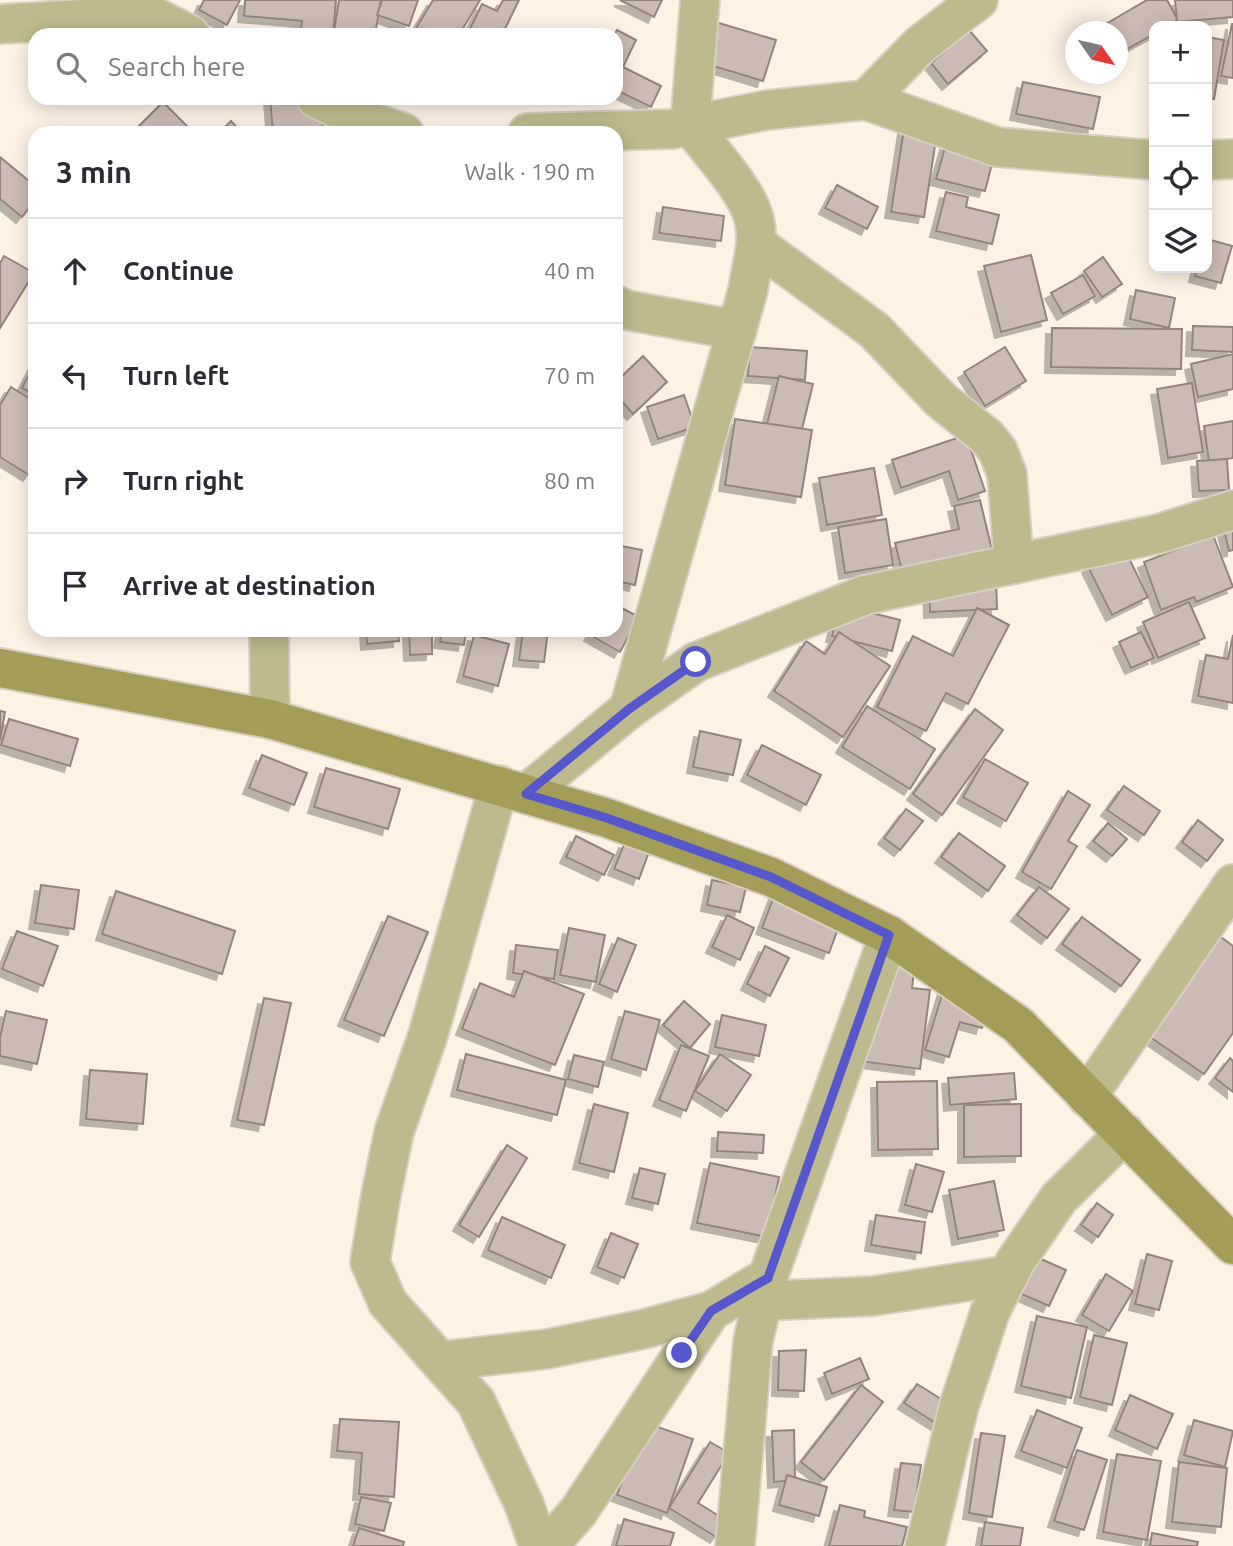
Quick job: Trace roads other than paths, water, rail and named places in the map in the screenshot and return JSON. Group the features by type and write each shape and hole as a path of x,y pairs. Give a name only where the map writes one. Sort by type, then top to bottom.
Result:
{"main road":[{"path":"0,668 270,719 607,818 771,877 889,935 1018,1025 1233,1245"}],"street":[{"path":"629,709 748,290 755,244 755,221 746,199 690,125 701,0"},
{"path":"866,100 920,45 978,0"},
{"path":"0,24 159,8 182,28"},
{"path":"623,131 672,129 767,110 866,100 996,147 1149,160"},
{"path":"312,105 323,119 324,126"},
{"path":"327,105 360,126"},
{"path":"1212,159 1233,159"},
{"path":"755,244 874,330 941,400 987,437 998,451 1007,474 1014,564"},
{"path":"623,308 737,330"},
{"path":"539,1546 524,1504 476,1402 388,1303 370,1262 394,1132 513,790 696,662 865,595 1158,534 1233,510"},
{"path":"269,637 270,719"},
{"path":"1087,1097 1233,884"},
{"path":"735,1546 753,1341 766,1289 889,935"},
{"path":"925,1546 959,1406 990,1312 1009,1275 1059,1198 1125,1133"},
{"path":"441,1361 547,1349 644,1329 711,1311 766,1289 873,1296 1009,1275"},
{"path":"548,1546 578,1513 711,1311"}]}
